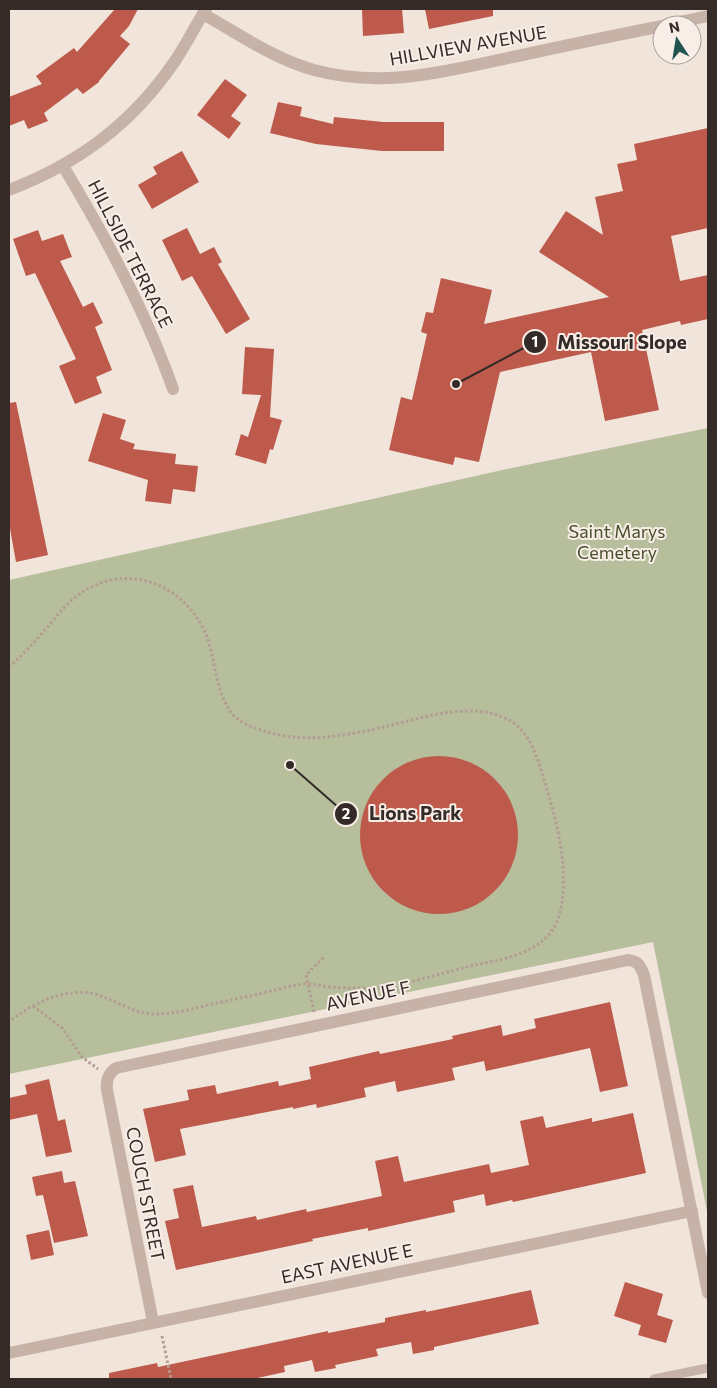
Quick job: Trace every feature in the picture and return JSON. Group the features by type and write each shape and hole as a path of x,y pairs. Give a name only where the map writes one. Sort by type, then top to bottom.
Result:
{"street":[{"name":"HILLVIEW AVENUE","path":"204,11 264,50 288,61 313,70 366,79 419,76 652,27"},
{"path":"9,190 63,166 108,136 138,108 176,60 204,11"},
{"name":"HILLSIDE TERRACE","path":"63,166 130,284 154,337 173,388"},
{"name":"AVENUE F","path":"110,1073 124,1065 620,961 636,961 644,975 692,1211"},
{"name":"COUCH STREET","path":"110,1073 106,1082 106,1090 156,1322"},
{"path":"692,1211 708,1293"},
{"name":"EAST AVENUE E","path":"9,1353 692,1211"}],"lane":[{"path":"654,1379 708,1368"}],"path":[{"path":"9,667 37,640 65,606 84,591 106,582 143,580 170,591 189,607 204,630 218,681 227,704 235,717 252,727 282,736 312,738 380,728 433,715 468,711 496,714 511,721 522,730 531,743 538,759 554,811 561,850 563,896 558,918 547,937 539,944 518,955 390,986 351,988 308,984 171,1013 145,1013 90,993 79,992 62,995 32,1006 9,1022"},
{"path":"317,1024 306,975 324,957"},
{"path":"32,1006 62,1028 87,1062 110,1073"},
{"path":"156,1322 171,1379"}],"green space":[{"name":"Saint Marys Cemetery","path":"708,428 708,1216 653,942 9,1074 9,580 507,469"}],"building":[{"path":"115,9 138,9 129,26 120,36 130,44 99,82 83,94 77,88 44,113 48,121 28,129 24,120 9,126 9,97 42,84 36,76 74,48 77,52"},
{"path":"362,9 402,9 404,33 363,36"},
{"path":"425,9 493,9 493,16 429,29"},
{"path":"225,79 247,95 231,116 241,123 229,139 197,115"},
{"path":"278,102 302,107 300,116 333,124 334,117 383,122 444,122 444,151 382,151 316,144 270,133"},
{"path":"708,128 708,228 671,236 680,281 708,275 708,319 681,325 680,321 642,330 659,410 605,421 591,352 500,372 479,462 455,457 453,465 389,450 401,397 412,400 427,334 421,332 426,312 433,313 441,278 492,290 484,324 609,297 539,252 566,211 603,235 595,197 623,191 617,164 637,160 634,144"},
{"path":"182,151 199,182 152,209 138,185 157,174 153,167"},
{"path":"187,228 200,254 214,247 222,262 218,264 250,319 226,334 192,276 182,281 162,240"},
{"path":"38,230 42,241 63,234 72,257 60,261 83,307 93,302 103,323 95,327 112,370 96,377 102,393 75,404 59,366 76,359 35,273 26,276 13,239"},
{"path":"245,347 274,349 270,417 282,420 273,450 270,449 266,464 235,455 241,434 248,437 261,395 242,394"},
{"path":"16,402 48,555 16,562 9,523 9,403"},
{"path":"103,413 126,420 120,439 135,444 133,449 176,454 175,464 198,466 195,492 173,489 171,504 145,501 148,480 88,461"},
{"path":"439,756 469,762 483,769 495,779 505,791 512,805 518,835 512,865 505,879 495,891 483,901 469,908 439,914 409,908 395,901 383,891 373,879 366,865 360,835 366,805 373,791 383,779 395,769 409,762"},
{"path":"610,1002 628,1086 600,1092 590,1048 486,1071 484,1061 452,1068 455,1080 397,1092 395,1081 364,1088 366,1097 317,1108 316,1104 293,1109 293,1107 180,1129 186,1155 155,1162 143,1109 189,1100 187,1090 215,1085 217,1094 278,1081 279,1086 311,1079 309,1067 379,1051 380,1054 453,1039 452,1036 501,1025 503,1036 536,1028 534,1019"},
{"path":"49,1079 58,1121 65,1119 72,1152 46,1157 37,1114 9,1120 9,1098 27,1094 25,1085"},
{"path":"633,1113 646,1173 513,1202 512,1200 486,1206 484,1194 453,1201 455,1212 368,1231 368,1228 312,1239 313,1241 176,1270 165,1221 179,1218 173,1189 193,1185 202,1227 256,1216 257,1220 306,1209 307,1212 382,1196 375,1161 398,1156 404,1182 489,1164 491,1173 529,1165 520,1121 543,1116 546,1128 592,1118 592,1122"},
{"path":"62,1171 64,1183 75,1181 88,1236 54,1243 43,1195 36,1196 32,1177"},
{"path":"49,1230 54,1255 31,1260 26,1235"},
{"path":"625,1282 663,1294 657,1315 673,1320 666,1343 638,1335 641,1325 614,1316"},
{"path":"531,1290 539,1324 434,1347 434,1350 413,1354 411,1342 376,1349 378,1356 335,1365 336,1368 315,1372 312,1360 284,1366 285,1372 253,1379 109,1379 109,1373 157,1363 158,1367 328,1331 328,1333 385,1322 385,1318 426,1310 426,1312"}],"place":[{"name":"Missouri Slope","path":"456,384"},
{"name":"Lions Park","path":"290,765"}]}
